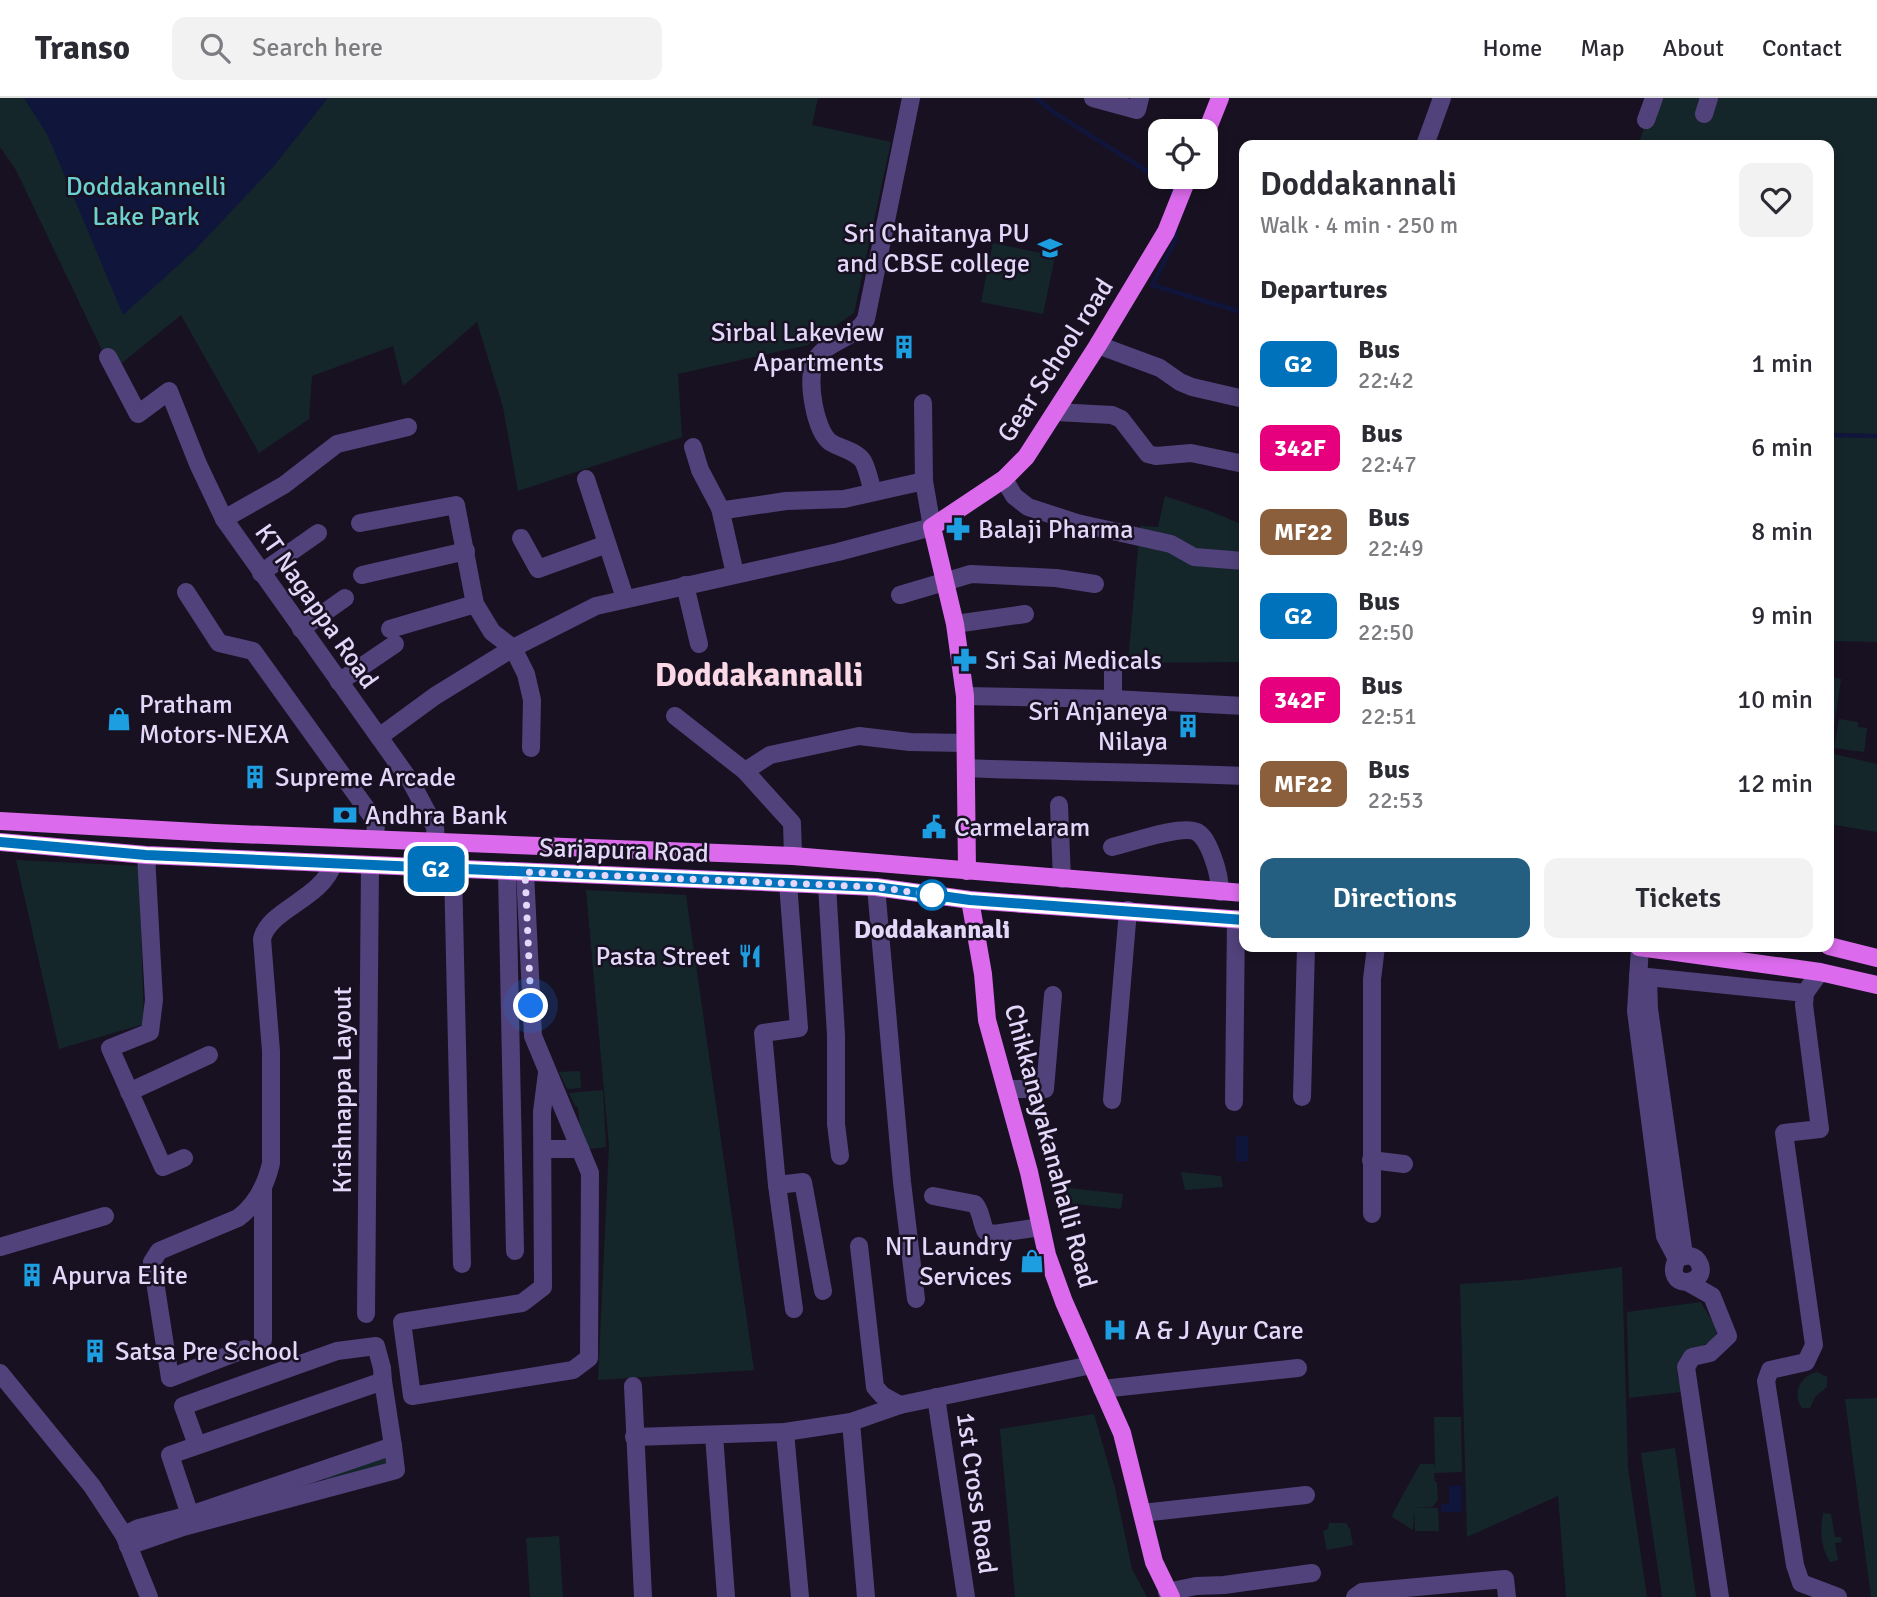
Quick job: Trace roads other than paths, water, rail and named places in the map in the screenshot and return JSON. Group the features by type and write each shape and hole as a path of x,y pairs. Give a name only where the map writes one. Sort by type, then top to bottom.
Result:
{"main road":[{"path":"1212,119 1220,98"},
{"name":"Gear School road","path":"932,527 1004,479 1026,457 1166,232 1183,189"},
{"path":"932,527 955,624 965,696 967,872"},
{"name":"Sarjapura Road","path":"0,821 793,856 1239,893"},
{"name":"Sarjapura Road","path":"0,842 146,855 876,887 970,900 1239,920"},
{"name":"Chikkanayakanahalli Road","path":"970,900 983,974 987,1020 1047,1255 1059,1291 1122,1433 1154,1562 1169,1595"},
{"path":"1834,947 1877,958"},
{"path":"1680,952 1820,972 1877,985"}],"street":[{"path":"873,492 863,462 855,453 828,440 821,430 813,407 813,365 821,352 861,329 866,319 911,98"},
{"path":"1093,98 1137,110 1140,98"},
{"path":"1427,140 1442,98"},
{"path":"1646,120 1654,98"},
{"path":"1098,345 1160,368 1192,387 1239,398"},
{"name":"KT Nagappa Road","path":"108,357 138,414 169,391 223,519 411,782 435,827 436,842"},
{"path":"379,737 435,696 513,648 596,607 625,598 838,552 932,527 925,481 923,403"},
{"path":"1056,412 1112,415 1121,419 1148,454 1156,456 1191,453 1239,463"},
{"path":"223,519 284,485 337,444 408,427"},
{"path":"693,447 700,470 720,508 735,574"},
{"path":"586,479 625,598"},
{"path":"1004,479 1014,496 1028,507 1089,526 1171,544 1194,557 1239,561"},
{"path":"720,508 724,510 786,501 844,499 925,481"},
{"path":"360,523 456,505 467,551 475,604 492,632 513,648 526,674 532,700 531,748"},
{"path":"261,573 318,533"},
{"path":"521,538 538,569 607,544"},
{"path":"362,575 467,551"},
{"path":"900,595 971,574 1056,578 1095,584"},
{"path":"685,585 699,644"},
{"path":"186,592 219,643 253,651 376,822 375,839"},
{"path":"300,629 345,598"},
{"path":"339,682 393,637 475,604"},
{"path":"955,624 1026,614"},
{"path":"1113,672 1113,699"},
{"path":"965,696 1113,699 1239,706"},
{"path":"675,716 745,771 792,823 793,856"},
{"path":"745,771 770,755 859,736 910,742 965,743"},
{"path":"966,768 1239,776"},
{"path":"1059,805 1062,879"},
{"path":"1112,847 1177,830 1197,832 1209,846 1220,878 1220,892"},
{"path":"146,855 154,1000 150,1032 110,1048 163,1167 184,1158"},
{"path":"244,1349 170,1378 152,1262 159,1251 238,1217 256,1201 263,1187 271,1163 271,1051 262,939 269,925 324,883 333,864"},
{"name":"Krishnappa Layout","path":"366,1314 370,866"},
{"path":"453,870 462,1264"},
{"path":"516,872 532,1030 547,1073 590,1173 589,1358 573,1370 412,1396 402,1322 522,1303 543,1287 542,1112 547,1073"},
{"path":"514,1251 516,872"},
{"path":"788,883 799,1028 763,1033 777,1185 794,1309"},
{"path":"827,886 836,1035 836,1124 839,1156"},
{"path":"876,887 902,1182 916,1299"},
{"path":"1112,1100 1128,910"},
{"path":"1234,1102 1239,950"},
{"path":"1302,1097 1306,952"},
{"path":"1372,1214 1372,979 1375,952"},
{"path":"1640,952 1680,1257 1693,1256 1699,1262 1701,1270 1697,1279 1689,1283 1712,1296 1728,1336 1710,1353 1692,1357 1686,1367 1720,1597"},
{"path":"1643,977 1651,952"},
{"path":"1820,972 1805,993 1804,1005 1819,1129 1784,1133 1814,1345 1806,1362 1770,1370 1766,1381 1798,1574 1801,1583 1838,1597"},
{"path":"1643,977 1805,993"},
{"path":"1006,1089 1045,1089 1053,996"},
{"path":"129,1092 209,1055"},
{"path":"543,1149 580,1149"},
{"path":"1371,1160 1404,1164"},
{"path":"777,1185 803,1182 823,1291"},
{"path":"263,1187 263,1340"},
{"path":"933,1196 975,1204 986,1232 994,1234 1041,1227"},
{"path":"0,1247 105,1216"},
{"path":"859,1246 875,1387 900,1405"},
{"path":"126,1540 393,1446 382,1368 376,1346 337,1351 183,1406 197,1445"},
{"path":"634,1437 785,1432 851,1422 900,1405 1091,1365"},
{"path":"1102,1389 1298,1368"},
{"path":"0,1373 92,1486 126,1540 149,1597"},
{"path":"184,1520 170,1455 383,1381"},
{"path":"633,1386 643,1597"},
{"name":"1st Cross Road","path":"936,1397 965,1597"},
{"path":"851,1422 866,1597"},
{"path":"785,1432 800,1597"},
{"path":"714,1435 726,1597"},
{"path":"1142,1513 1306,1494"},
{"path":"1169,1595 1196,1586 1224,1585 1312,1573"},
{"path":"1355,1597 1362,1592 1406,1593 1505,1579 1507,1597"}],"waterway":[{"path":"1036,98 1055,113 1172,187 1172,197"},
{"path":"1175,227 1176,239 1152,285 1239,311"},
{"path":"1834,435 1877,436"}],"place":[{"name":"Sri Chaitanya PU and CBSE college","path":"1050,248"},
{"name":"Sirbal Lakeview Apartments","path":"904,347"},
{"name":"Balaji Pharma","path":"958,529"},
{"name":"Sri Sai Medicals","path":"965,660"},
{"name":"Pratham Motors-NEXA","path":"119,719"},
{"name":"Sri Anjaneya Nilaya","path":"1188,726"},
{"name":"Supreme Arcade","path":"255,777"},
{"name":"Andhra Bank","path":"345,815"},
{"name":"Carmelaram","path":"934,827"},
{"name":"Doddakannali","path":"932,895"},
{"name":"Pasta Street","path":"750,956"},
{"name":"NT Laundry Services","path":"1032,1261"},
{"name":"Apurva Elite","path":"32,1275"},
{"name":"A & J Ayur Care","path":"1115,1330"},
{"name":"Satsa Pre School","path":"95,1351"}],"district":[{"name":"Doddakannalli","path":"759,674"}],"park label":[{"name":"Doddakannelli Lake Park","path":"146,201"}]}
